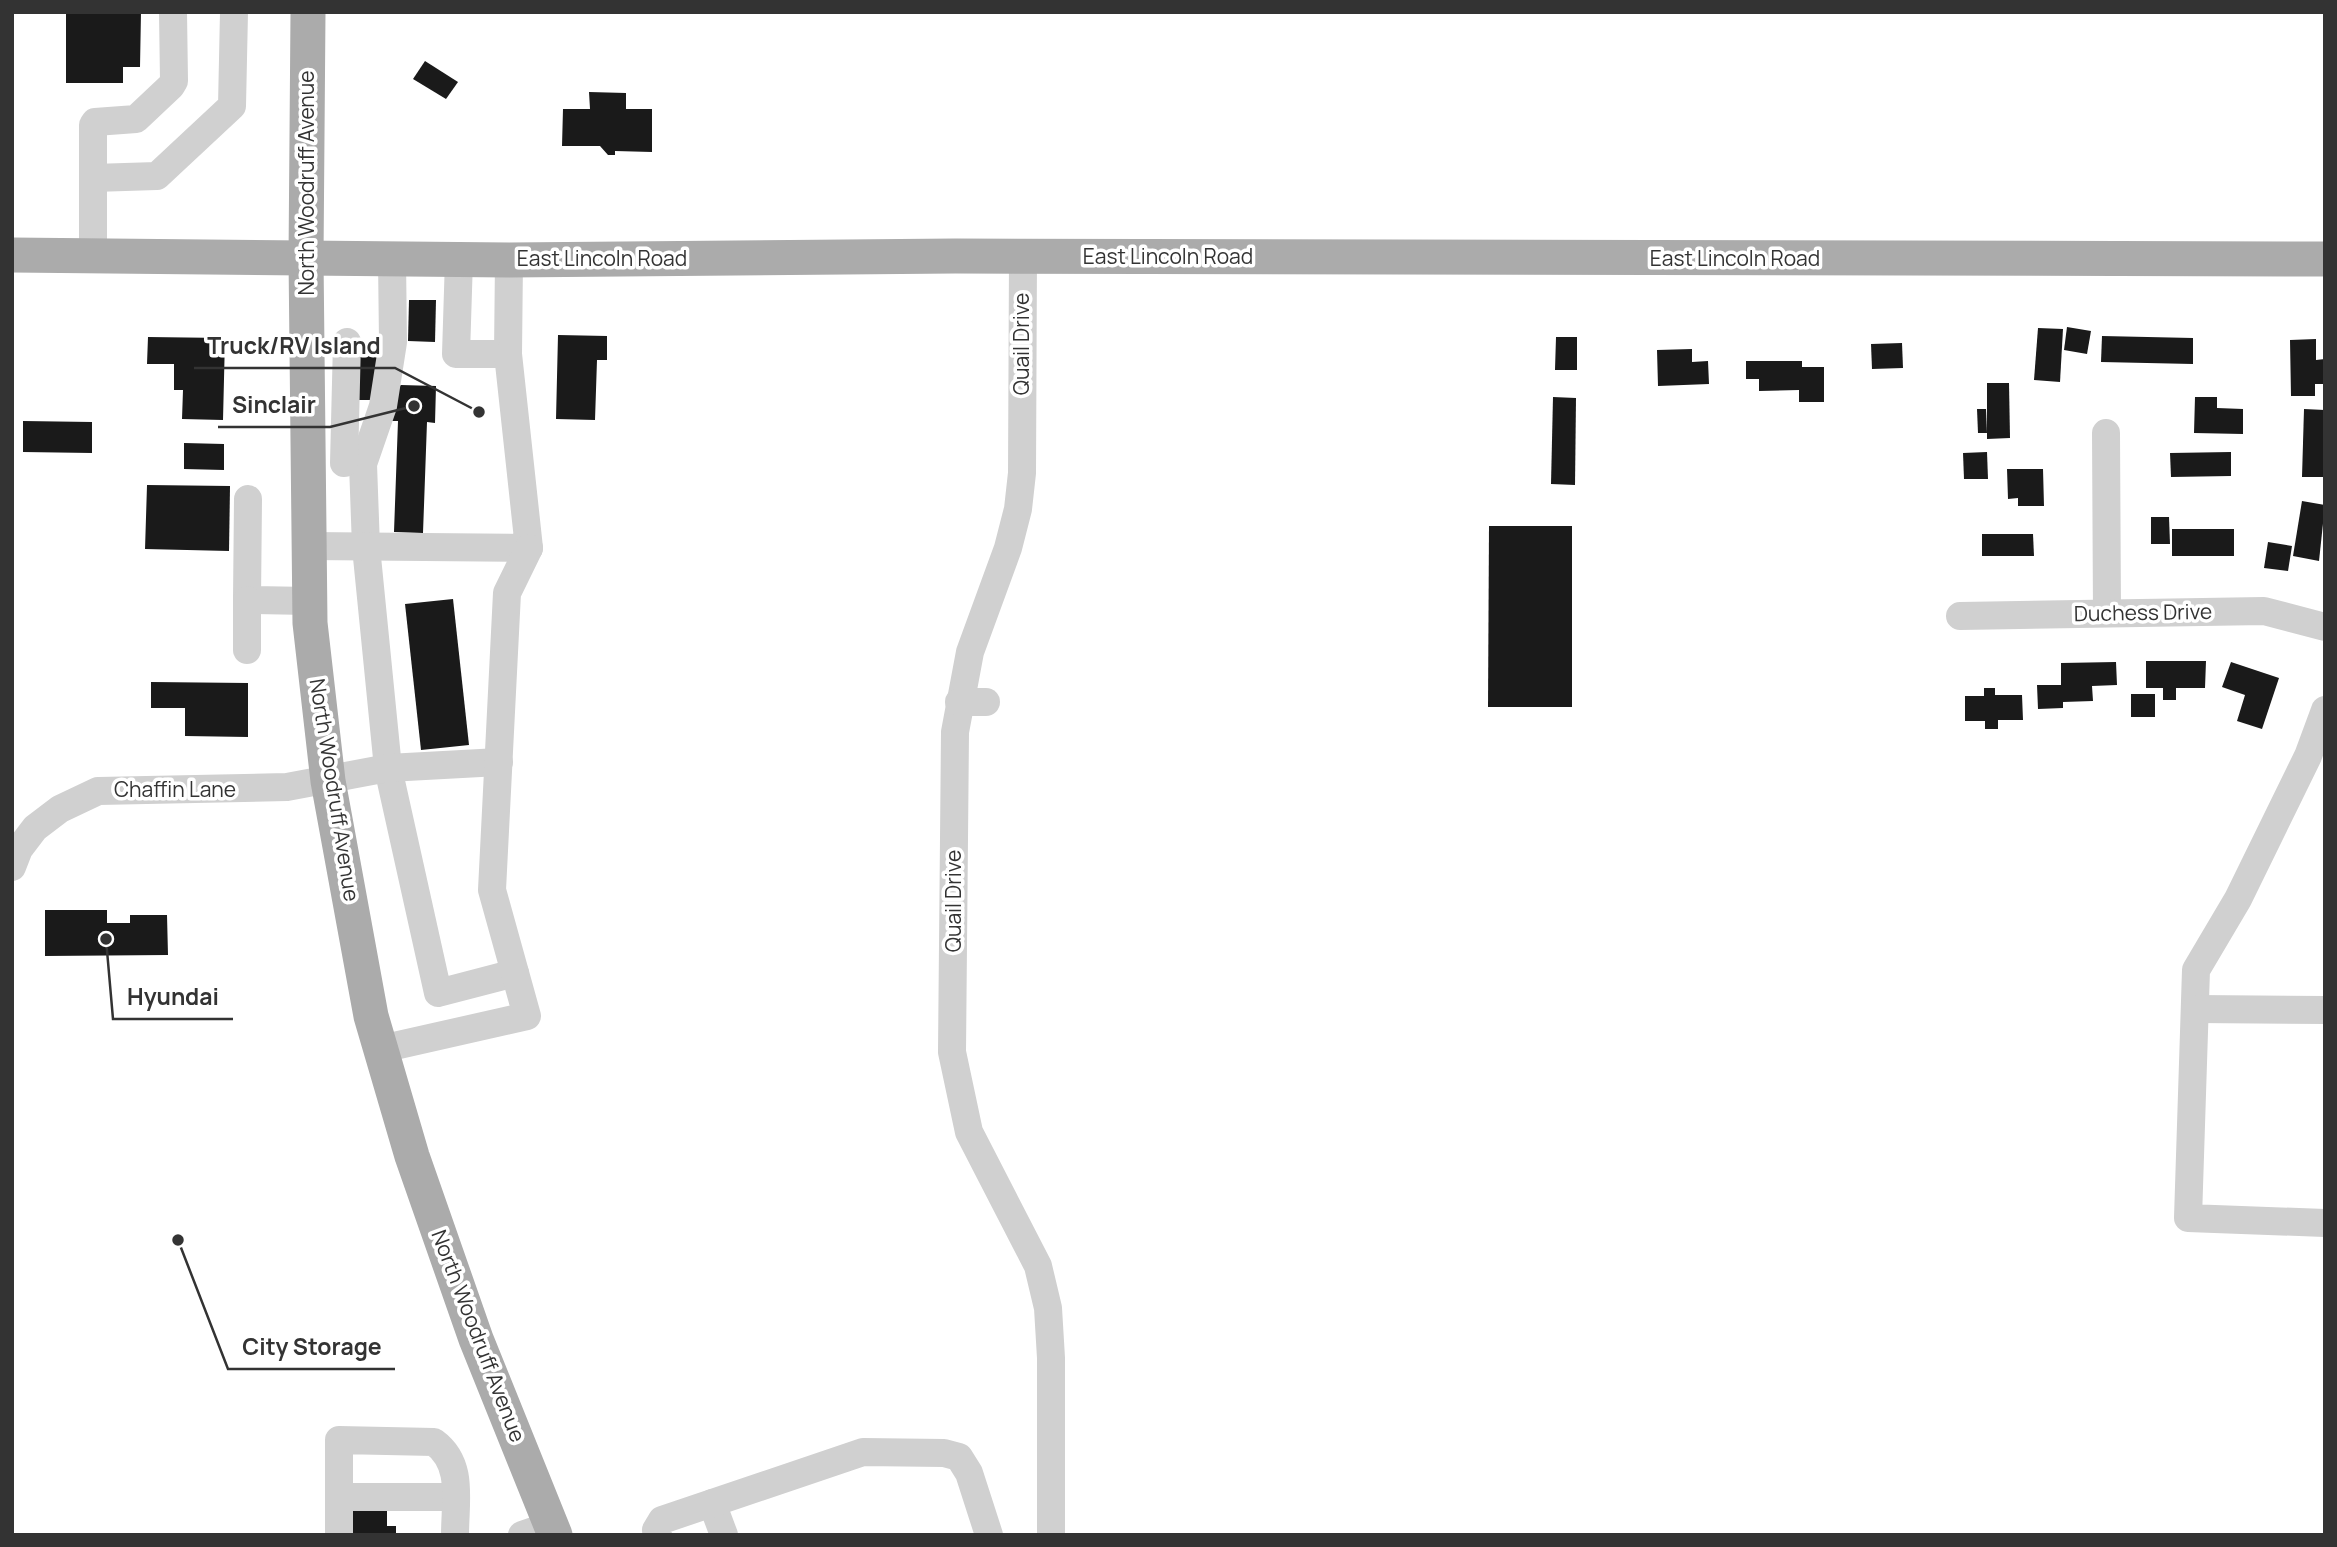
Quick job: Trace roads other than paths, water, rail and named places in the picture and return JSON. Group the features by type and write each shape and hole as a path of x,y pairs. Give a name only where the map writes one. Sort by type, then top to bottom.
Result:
{"main road":[{"name":"North Woodruff Avenue","path":"308,12 306,342 309,601 328,781 371,1016 412,1156 542,1532"},
{"name":"East Lincoln Road","path":"12,254 509,260 1023,257 2325,259"}],"street":[{"path":"93,256 95,122 136,119 174,81 173,12"},
{"path":"93,178 157,176 232,106 234,12"},
{"name":"Quail Drive","path":"1023,257 1022,473 1018,509 1008,548 970,652 973,702 955,732 953,1052 969,1132 1038,1266 1048,1308 1051,1358 1051,1535"},
{"path":"354,463 383,406 393,342 392,259"},
{"path":"459,259 456,354 508,354"},
{"path":"381,1049 527,1016 492,890 507,593 529,548 508,354 509,260"},
{"path":"306,342 393,342"},
{"path":"347,342 354,463 366,547 388,768 438,993 515,973"},
{"path":"2106,433 2107,613"},
{"path":"308,463 354,463"},
{"path":"247,650 248,499"},
{"path":"309,546 529,548"},
{"path":"247,600 309,601"},
{"name":"Duchess Drive","path":"1959,616 2264,611 2325,627"},
{"path":"2325,710 2297,780 2238,899 2196,970 2188,1218 2325,1223"},
{"name":"Chaffin Lane","path":"12,867 19,849 22,827 98,791 253,790 328,781 388,768 499,762"},
{"path":"2196,1009 2325,1010"},
{"path":"339,1535 339,1440 434,1442 455,1465 455,1535"},
{"path":"658,1535 656,1530 662,1520 863,1452 944,1453 959,1457 969,1473 985,1534"},
{"path":"339,1497 454,1497"},
{"path":"712,1503 724,1535"}],"place":[{"name":"Sinclair","path":"414,406"},
{"name":"Truck/RV Island","path":"479,412"},
{"name":"Hyundai","path":"106,939"},
{"name":"City Storage","path":"178,1240"}]}
